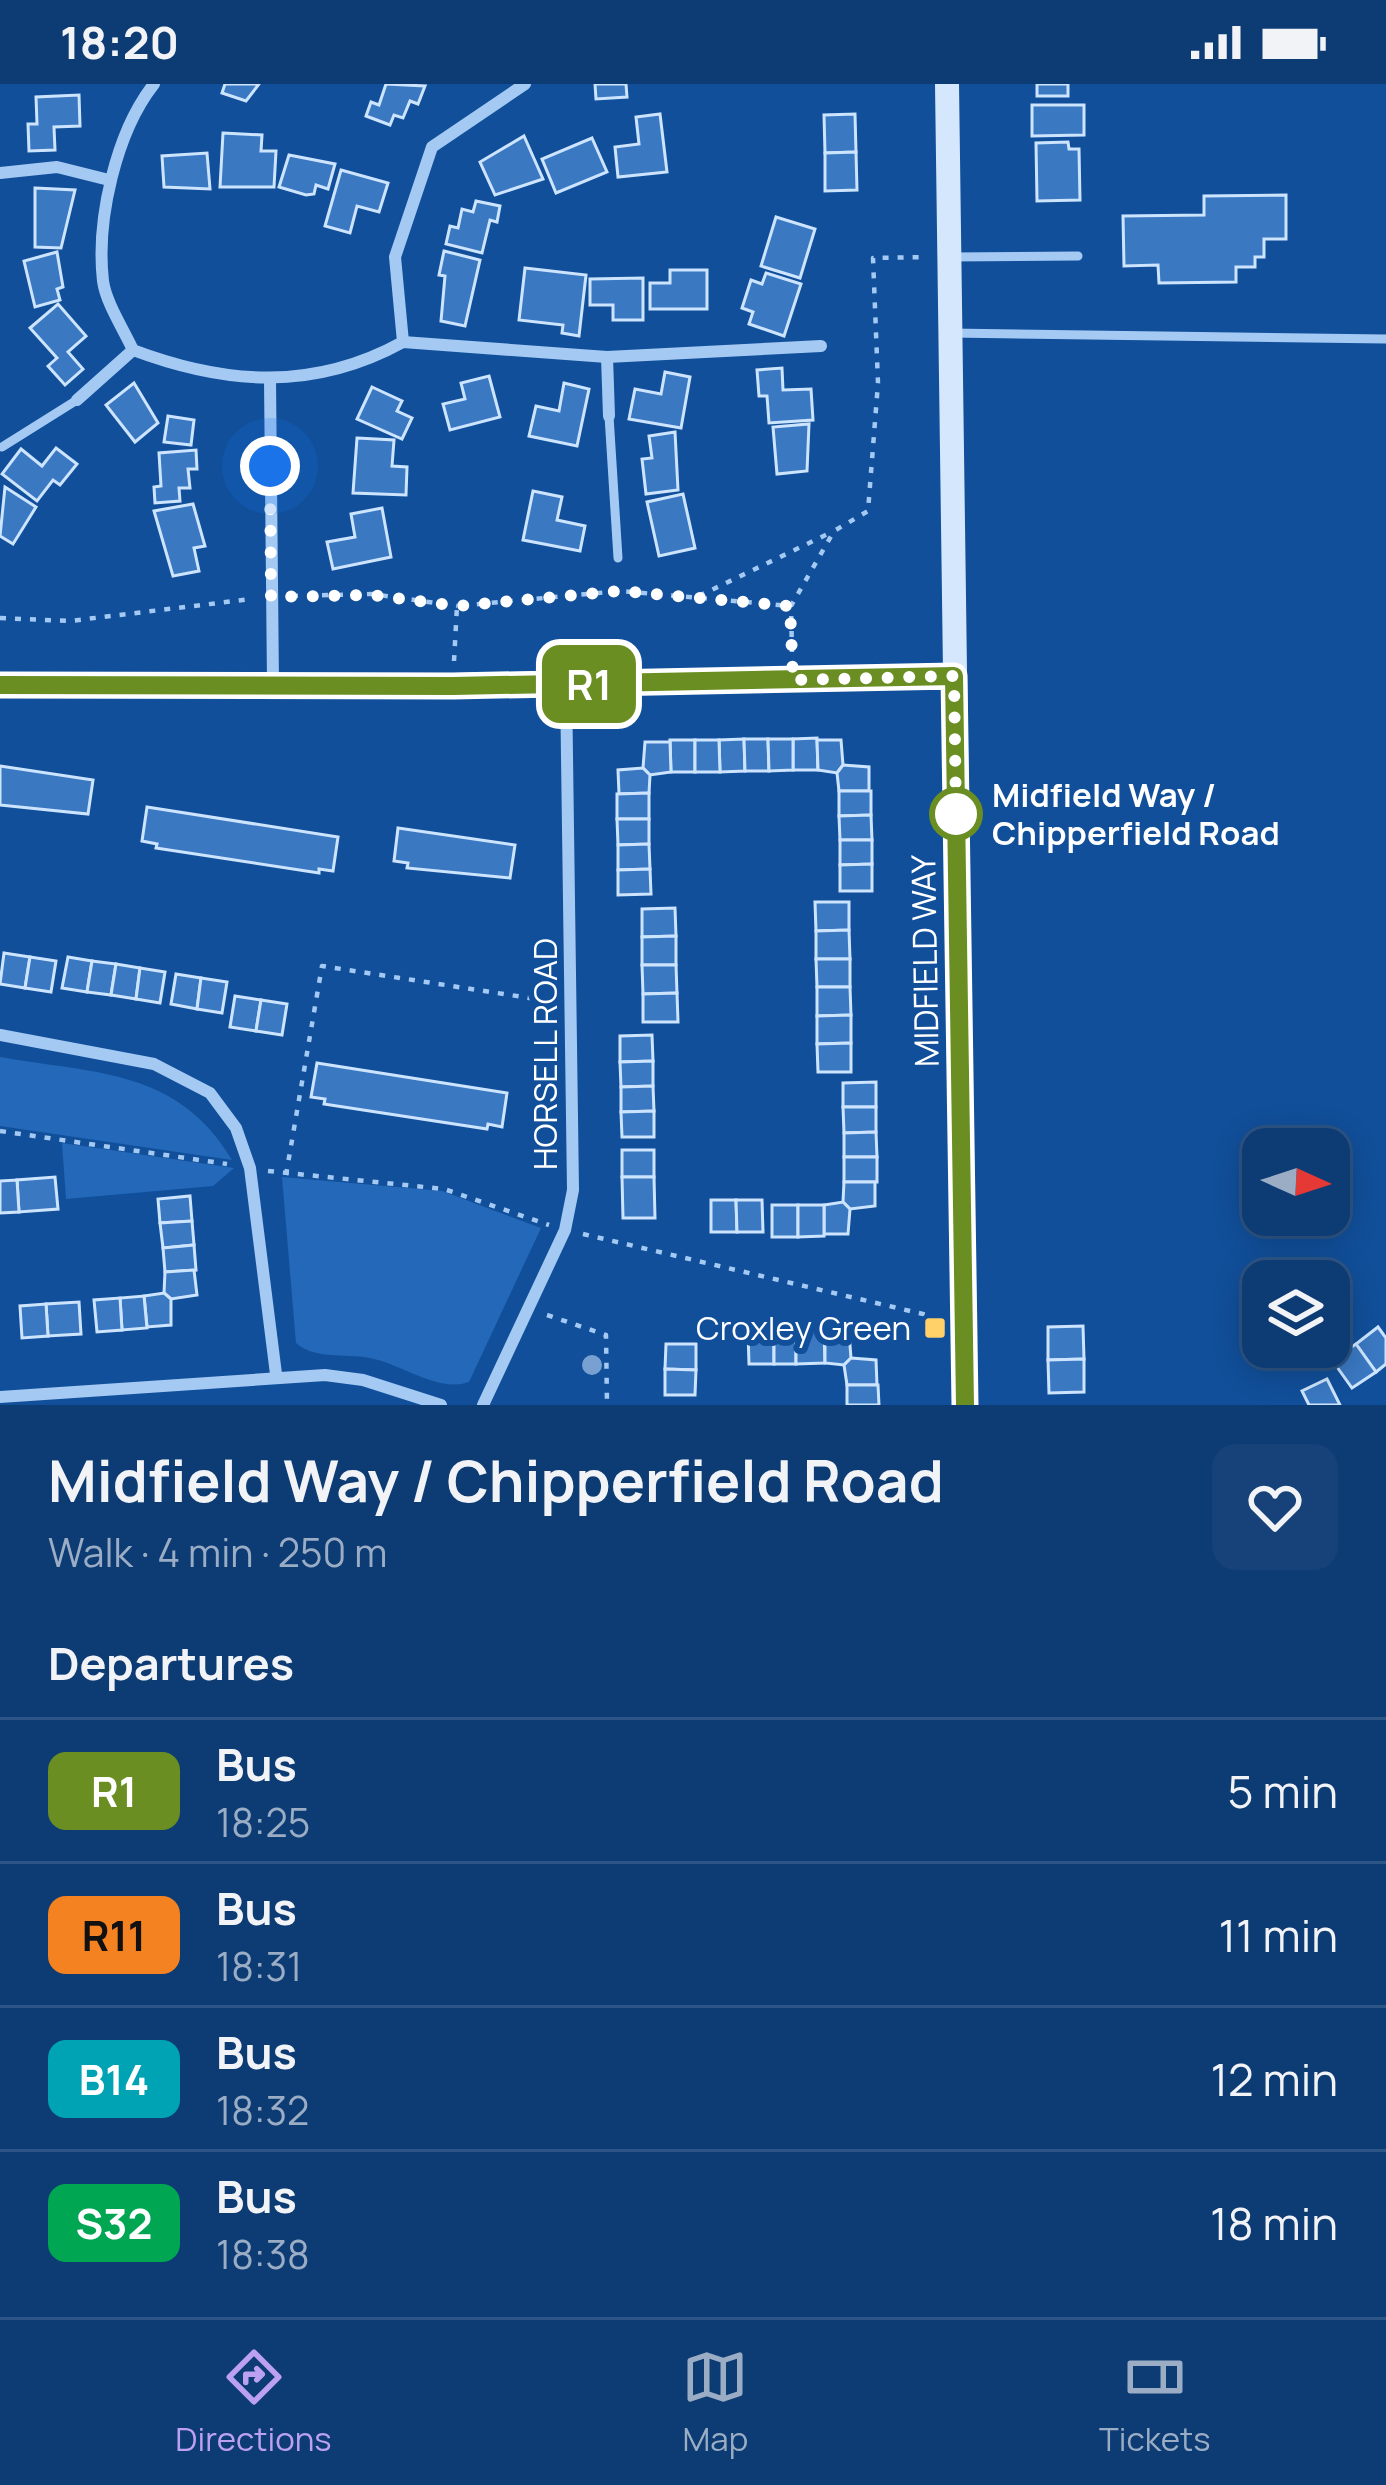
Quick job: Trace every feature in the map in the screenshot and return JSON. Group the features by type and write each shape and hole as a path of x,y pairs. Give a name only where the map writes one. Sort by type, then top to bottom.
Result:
{"street":[{"path":"154,84 138,104 109,180 103,284 133,350 192,372 270,379 357,367 403,342 607,357 820,346"},
{"path":"403,342 395,256 433,147 525,84"},
{"name":"MIDFIELD WAY","path":"947,84 965,1405"},
{"path":"0,173 57,167 109,180"},
{"path":"77,400 133,350"},
{"path":"607,357 609,416"},
{"path":"270,379 272,684"},
{"path":"0,685 453,686 954,676"},
{"name":"HORSELL ROAD","path":"483,1405 565,1230 572,1190 566,684"},
{"path":"0,1036 154,1064 210,1093 236,1128 250,1168 277,1374"},
{"path":"0,1396 277,1374 363,1380 441,1405"}],"lane":[{"path":"951,257 1078,256"},
{"path":"951,333 1386,339"},
{"path":"2,447 77,400"},
{"path":"609,416 618,558"}],"path":[{"path":"695,598 868,511 878,383 873,258 951,257"},
{"path":"793,680 790,606 834,530"},
{"path":"0,618 70,621 271,597 372,595 457,606 620,591 790,606"},
{"path":"453,686 457,606"},
{"path":"286,1175 322,966 572,1004"},
{"path":"0,1131 286,1175 444,1189 565,1230 963,1324"},
{"path":"531,1310 606,1335 607,1405"}],"shaded area":[{"path":"0,1057 101,1073 159,1091 186,1107 232,1160 0,1126"},
{"path":"62,1143 234,1168 213,1186 66,1199"},
{"path":"282,1177 442,1191 541,1228 469,1382 445,1384 382,1361 321,1354 296,1343"}],"building":[{"path":"225,84 259,84 246,101 222,93"},
{"path":"386,84 425,86 418,104 410,101 403,118 394,115 390,125 366,116 371,102 379,105"},
{"path":"595,84 626,84 627,97 596,99"},
{"path":"1037,84 1068,84 1068,96 1037,96"},
{"path":"79,95 80,126 54,127 55,150 29,151 28,124 37,124 36,97"},
{"path":"1032,105 1084,105 1084,135 1032,136"},
{"path":"660,114 667,172 618,177 615,147 639,144 636,117"},
{"path":"855,114 856,152 825,153 824,115"},
{"path":"223,133 262,135 261,151 276,151 274,187 220,187"},
{"path":"524,136 543,179 495,195 480,162"},
{"path":"592,138 607,172 556,193 542,159"},
{"path":"1068,142 1069,149 1079,149 1080,200 1037,201 1036,143"},
{"path":"856,152 857,190 825,191 825,153"},
{"path":"207,153 210,189 164,187 162,156"},
{"path":"289,155 335,164 328,189 316,185 314,194 306,195 279,187"},
{"path":"341,170 388,183 379,212 357,206 350,233 325,226"},
{"path":"35,188 75,190 61,248 35,247"},
{"path":"1286,195 1286,239 1264,239 1264,257 1255,257 1255,267 1236,267 1236,282 1159,283 1158,265 1124,266 1123,216 1204,215 1204,196"},
{"path":"476,201 500,206 497,222 490,220 482,253 446,244 450,226 458,228 462,209 473,212"},
{"path":"776,217 815,229 800,278 761,266"},
{"path":"444,251 480,260 465,326 441,321 445,276 439,275"},
{"path":"57,252 63,287 57,289 60,300 35,307 24,261"},
{"path":"525,268 586,275 579,336 562,333 563,325 519,320"},
{"path":"670,270 707,270 707,309 650,309 650,283 670,283"},
{"path":"766,273 801,284 784,336 749,324 753,312 742,308 751,280 762,284"},
{"path":"643,278 643,320 613,320 613,305 590,305 590,279"},
{"path":"58,304 86,336 68,352 83,369 65,385 48,366 57,358 30,328"},
{"path":"782,368 783,390 811,389 813,420 769,423 767,396 759,396 757,370"},
{"path":"665,372 690,377 681,428 629,419 635,389 661,394"},
{"path":"489,376 500,417 450,430 443,404 465,399 461,383"},
{"path":"134,383 158,423 135,442 106,405"},
{"path":"564,383 589,389 577,446 529,436 536,406 559,411"},
{"path":"372,387 402,401 397,411 412,418 402,439 357,419"},
{"path":"168,416 194,420 191,445 164,442"},
{"path":"809,424 807,471 777,474 773,427"},
{"path":"675,432 678,490 646,494 642,459 652,458 649,436"},
{"path":"357,438 394,440 392,466 407,467 406,495 353,493"},
{"path":"56,448 77,464 60,485 53,480 37,501 2,474 21,449 42,466"},
{"path":"196,450 197,469 188,469 190,488 179,488 180,501 155,503 154,487 161,486 159,453"},
{"path":"5,487 36,507 13,544 0,536"},
{"path":"533,491 562,497 557,520 585,526 580,551 523,540"},
{"path":"683,494 695,548 659,556 647,502"},
{"path":"193,504 205,546 194,548 199,571 173,576 154,511"},
{"path":"382,508 391,557 333,569 327,542 355,537 351,514"},
{"path":"817,738 818,770 793,770 793,739"},
{"path":"744,739 745,771 720,772 719,740"},
{"path":"744,739 768,739 769,771 745,771"},
{"path":"768,739 793,739 793,770 769,771"},
{"path":"670,740 695,740 695,772 671,772"},
{"path":"695,740 719,740 720,772 695,772"},
{"path":"817,740 841,740 843,765 837,773 818,770"},
{"path":"645,742 670,742 671,772 650,775 643,768"},
{"path":"843,765 869,767 869,791 839,791 837,773"},
{"path":"0,766 93,780 88,814 0,805"},
{"path":"643,768 650,775 649,793 619,794 618,770"},
{"path":"839,791 871,791 871,815 839,816"},
{"path":"649,793 649,819 617,819 617,794"},
{"path":"147,807 338,837 333,871 319,869 319,873 156,848 157,844 142,841"},
{"path":"871,815 872,840 840,840 839,816"},
{"path":"617,819 649,819 649,844 618,845"},
{"path":"398,828 515,845 510,878 407,868 408,863 394,861"},
{"path":"840,840 872,840 872,864 840,865"},
{"path":"649,844 650,869 618,870 618,845"},
{"path":"872,864 872,891 840,891 840,865"},
{"path":"650,869 651,894 618,895 618,870"},
{"path":"815,902 849,902 849,930 816,931"},
{"path":"675,908 676,936 642,937 642,909"},
{"path":"849,930 850,959 816,959 816,931"},
{"path":"676,936 676,965 642,965 642,937"},
{"path":"4,953 30,957 25,988 0,984"},
{"path":"30,957 56,961 51,992 25,988"},
{"path":"68,957 92,961 87,992 62,988"},
{"path":"816,959 850,959 850,987 817,987"},
{"path":"92,961 116,964 111,995 87,992"},
{"path":"116,964 140,968 136,999 111,995"},
{"path":"642,965 676,965 677,993 643,994"},
{"path":"140,968 165,972 160,1003 136,999"},
{"path":"176,974 201,978 197,1009 171,1004"},
{"path":"201,978 227,982 222,1013 197,1009"},
{"path":"817,987 850,987 851,1015 817,1016"},
{"path":"677,993 678,1022 643,1022 643,994"},
{"path":"235,996 261,1000 256,1031 230,1027"},
{"path":"261,1000 287,1004 282,1035 256,1031"},
{"path":"851,1015 851,1043 817,1044 817,1016"},
{"path":"652,1035 653,1061 620,1062 620,1036"},
{"path":"851,1043 851,1072 818,1072 817,1044"},
{"path":"653,1061 653,1086 621,1087 620,1062"},
{"path":"317,1063 507,1093 502,1127 488,1124 487,1129 324,1104 325,1099 311,1097"},
{"path":"876,1082 876,1107 843,1107 843,1083"},
{"path":"653,1086 654,1111 621,1112 621,1087"},
{"path":"843,1107 876,1107 876,1132 844,1133"},
{"path":"654,1111 654,1137 622,1137 621,1112"},
{"path":"876,1132 877,1157 844,1157 844,1133"},
{"path":"622,1150 654,1150 654,1177 622,1177"},
{"path":"844,1157 877,1157 877,1182 844,1182"},
{"path":"55,1177 58,1209 19,1212 17,1180"},
{"path":"622,1177 654,1177 655,1218 623,1218"},
{"path":"17,1180 19,1212 0,1213 0,1181"},
{"path":"844,1182 875,1182 875,1206 850,1209 843,1202"},
{"path":"190,1196 192,1221 160,1223 158,1199"},
{"path":"711,1200 736,1200 737,1232 711,1232"},
{"path":"736,1200 762,1200 763,1232 737,1232"},
{"path":"843,1202 850,1209 848,1234 824,1234 824,1205"},
{"path":"772,1205 798,1205 798,1237 772,1237"},
{"path":"798,1205 824,1205 824,1236 798,1237"},
{"path":"192,1221 194,1245 163,1248 160,1223"},
{"path":"194,1245 196,1270 165,1272 163,1248"},
{"path":"194,1270 197,1295 171,1299 164,1293 165,1272"},
{"path":"164,1293 171,1299 171,1325 147,1327 144,1296"},
{"path":"144,1296 147,1328 122,1330 120,1298"},
{"path":"120,1298 122,1330 97,1332 94,1300"},
{"path":"79,1302 81,1334 48,1336 46,1304"},
{"path":"46,1304 48,1336 22,1338 20,1306"},
{"path":"1083,1326 1084,1359 1048,1360 1048,1327"},
{"path":"1378,1327 1386,1338 1386,1364 1376,1372 1356,1344"},
{"path":"824,1331 825,1363 796,1364 796,1332"},
{"path":"748,1332 774,1332 774,1364 749,1364"},
{"path":"774,1332 796,1332 796,1364 774,1364"},
{"path":"825,1333 849,1333 851,1358 844,1365 825,1363"},
{"path":"666,1344 696,1344 696,1370 665,1369"},
{"path":"1356,1344 1376,1372 1352,1388 1338,1368 1350,1368 1350,1348"},
{"path":"851,1358 876,1360 877,1385 847,1385 844,1365"},
{"path":"1084,1359 1084,1392 1049,1393 1048,1360"},
{"path":"665,1369 696,1370 695,1395 665,1395"},
{"path":"1327,1379 1340,1405 1309,1405 1302,1391"},
{"path":"847,1385 878,1385 879,1405 847,1405"}],"bus line":[{"name":"R1","path":"0,685 453,686 954,676 965,1405"}],"place":[{"name":"Midfield Way / Chipperfield Road","path":"956,814"},
{"name":"Croxley Green","path":"935,1328"}],"route":[{"path":"270,466 271,597 372,595 457,606 620,591 790,606 793,680 954,676 956,814"}]}
